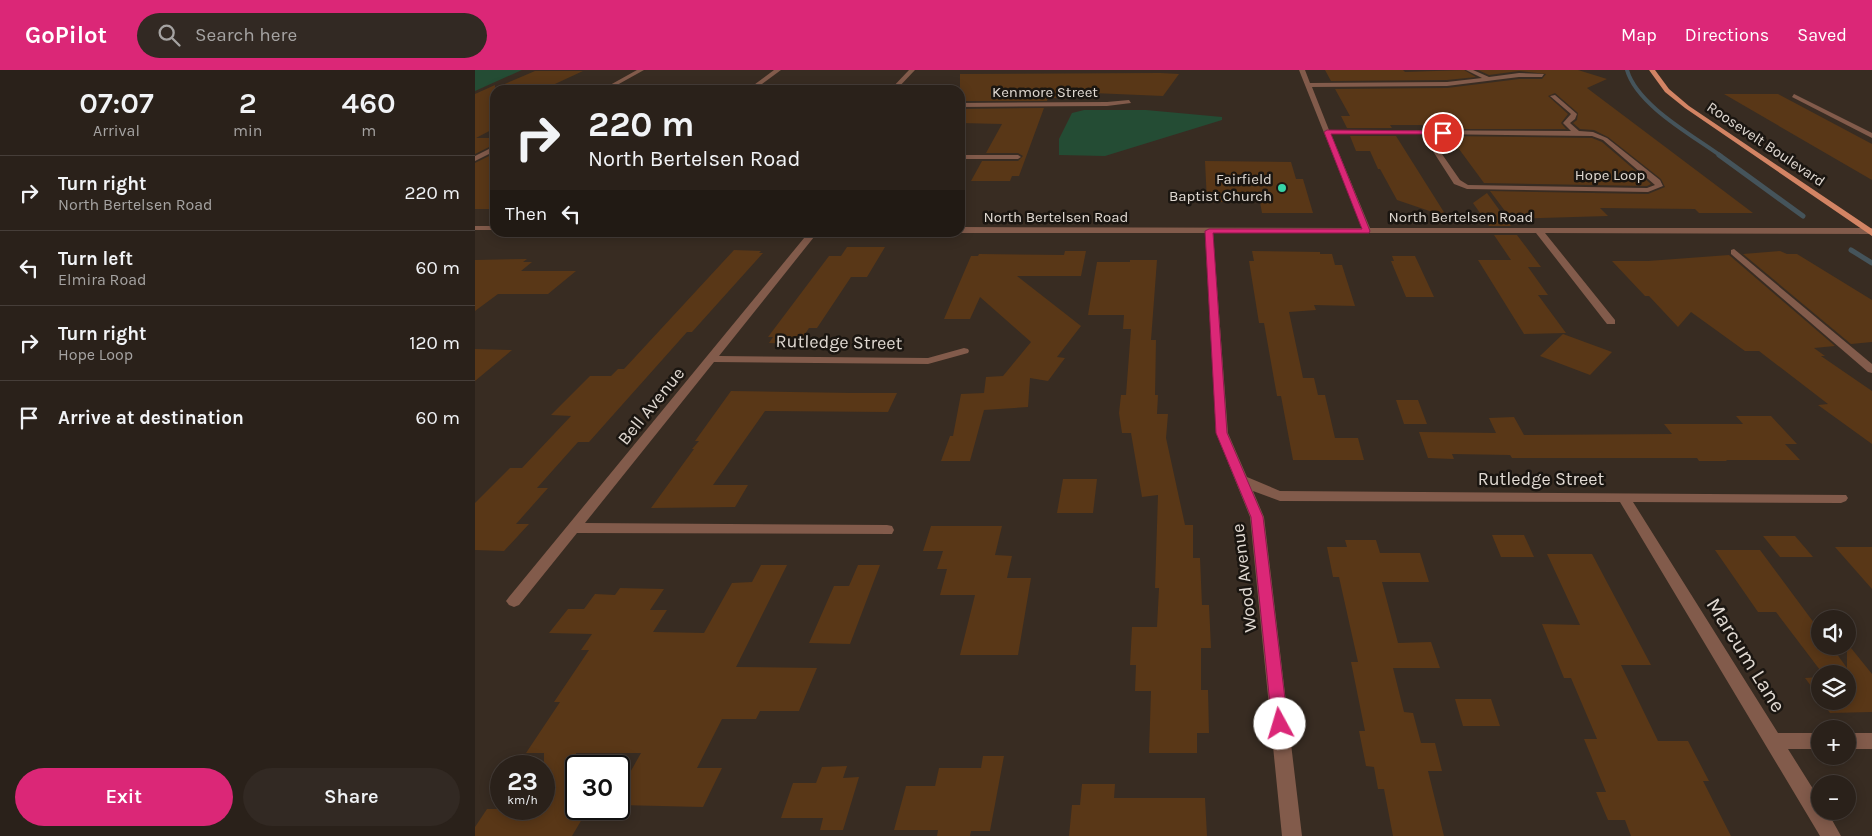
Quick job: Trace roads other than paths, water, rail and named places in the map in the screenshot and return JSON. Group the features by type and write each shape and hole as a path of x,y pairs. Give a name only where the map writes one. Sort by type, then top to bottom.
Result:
{"main road":[{"name":"Roosevelt Boulevard","path":"1652,70 1659,83 1670,94 1716,128 1871,232"}],"street":[{"path":"613,85 641,70"},
{"path":"757,85 778,70"},
{"path":"898,85 912,70"},
{"path":"1302,70 1367,231"},
{"path":"1469,70 1489,79"},
{"path":"1308,85 1447,84 1519,75 1543,75"},
{"path":"1553,96 1573,114 1573,118 1566,123 1577,133"},
{"path":"1794,96 1872,136"},
{"name":"Kenmore Street","path":"965,105 1107,104 1129,102"},
{"name":"Hope Loop","path":"1327,132 1424,132 1577,133 1593,134 1605,139 1657,182 1657,188 1626,190 1467,187 1457,182 1424,132"},
{"path":"475,159 490,151"},
{"path":"965,157 1018,157"},
{"path":"475,228 490,228"},
{"name":"North Bertelsen Road","path":"965,230 1871,232"},
{"name":"Wood Avenue","path":"1209,231 1222,433 1229,452 1244,481 1257,517 1293,836"},
{"path":"1539,231 1611,322"},
{"name":"Bell Avenue","path":"514,601 810,237"},
{"path":"1734,252 1872,370"},
{"name":"Rutledge Street","path":"711,359 928,362 964,351"},
{"name":"Rutledge Street","path":"1244,481 1266,492 1287,496 1841,498"},
{"path":"1257,517 1260,509 1269,501 1287,496"},
{"name":"Marcum Lane","path":"1623,498 1831,836"},
{"path":"574,528 887,530"},
{"path":"1772,741 1811,741"},
{"path":"1856,741 1872,742"}],"waterway":[{"path":"1627,70 1633,83 1653,107 1721,156"},
{"path":"1719,155 1803,216"},
{"path":"1851,250 1872,263"}],"place":[{"name":"Fairfield Baptist Church","path":"1282,188"}]}
